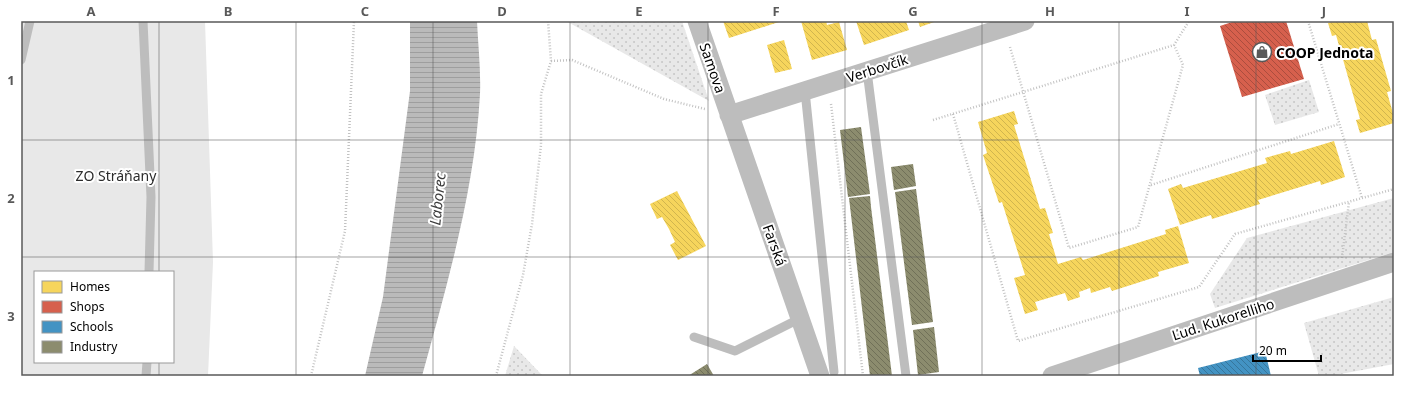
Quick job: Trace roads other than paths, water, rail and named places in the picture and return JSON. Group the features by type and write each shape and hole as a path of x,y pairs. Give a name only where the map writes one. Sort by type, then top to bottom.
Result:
{"street":[{"name":"Samova","path":"697,21 729,115"},
{"name":"Verbovčík","path":"729,115 1024,21"},
{"name":"Farská","path":"729,115 801,318 827,374"},
{"name":"Ľud. Kukorelliho","path":"1052,376 1394,262"}],"lane":[{"path":"21,60 30,21"},
{"path":"143,21 150,197 149,271"},
{"path":"867,71 906,376"},
{"path":"805,91 827,374"},
{"path":"694,337 735,351 801,318"},
{"path":"146,376 147,363"}],"water":[{"name":"Laborec","path":"410,21 477,21 480,94 477,130 466,201 450,272 422,376 365,376 383,297 410,91"}],"place":[{"name":"COOP Jednota","path":"1262,52"}],"park label":[{"name":"ZO Stráňany","path":"116,175"}]}
